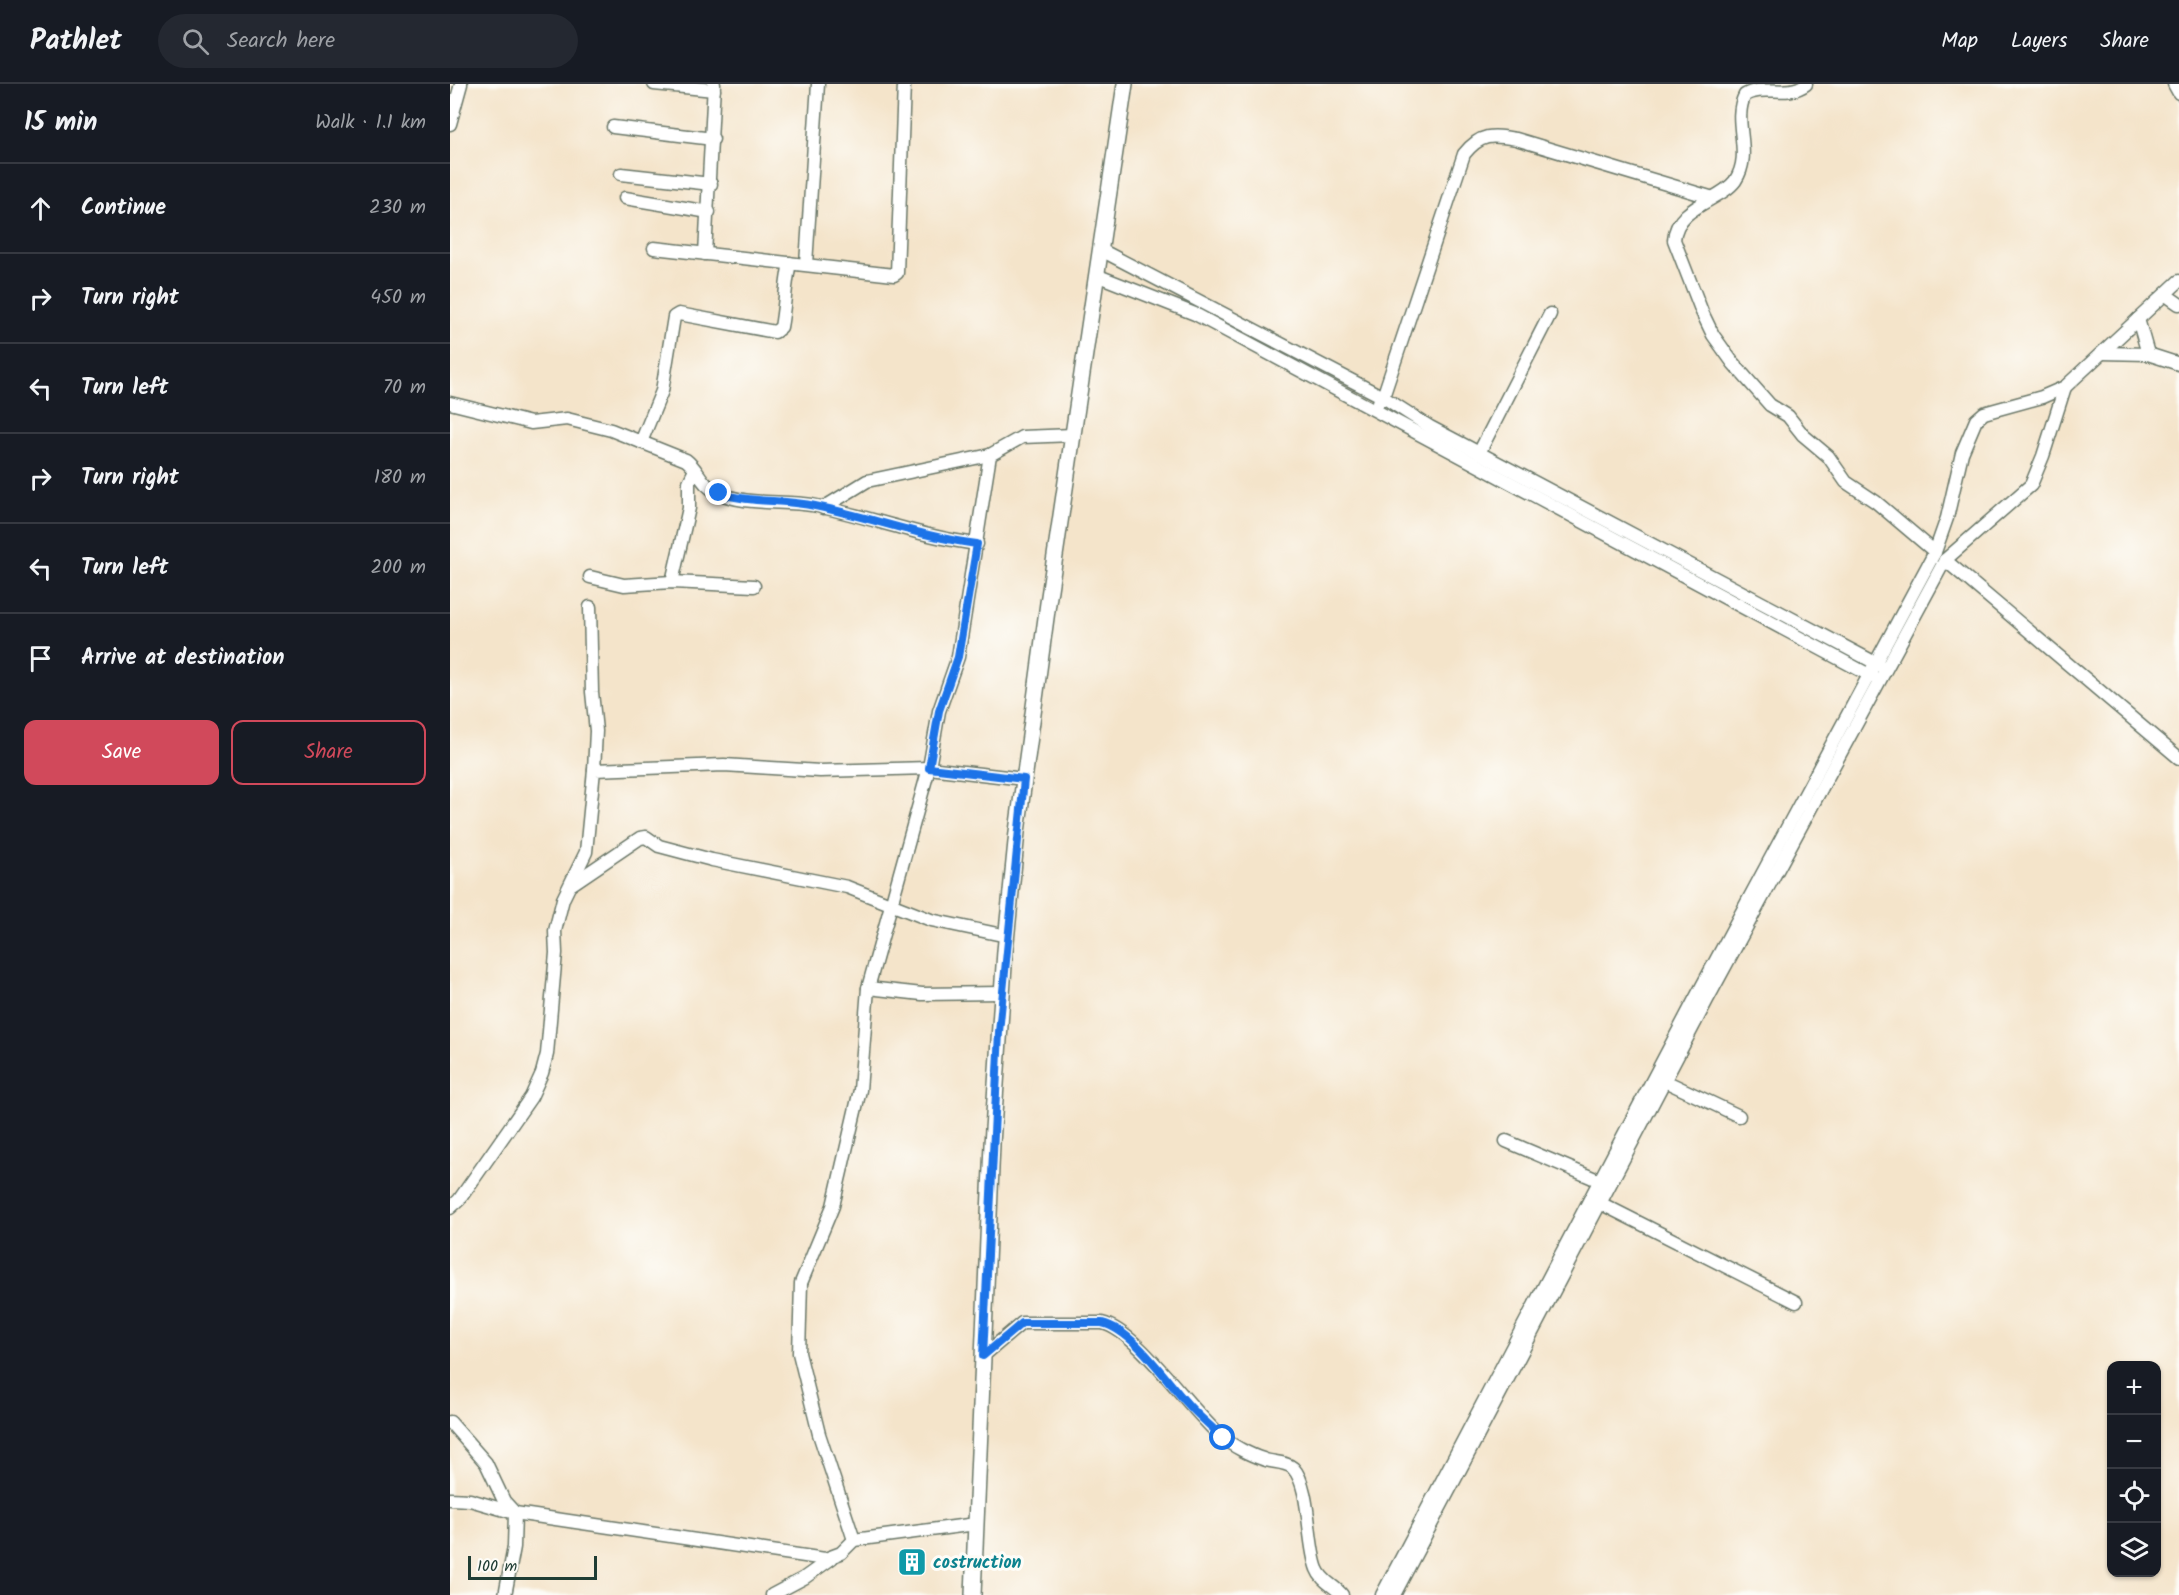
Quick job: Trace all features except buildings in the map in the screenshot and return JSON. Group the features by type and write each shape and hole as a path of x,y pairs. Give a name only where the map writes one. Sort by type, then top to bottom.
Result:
{"main road":[{"path":"973,1595 983,1356 1007,936 1024,779 1072,435 1125,84"}],"street":[{"path":"450,124 461,84"},
{"path":"654,84 714,87 711,184 705,254"},
{"path":"806,264 818,84"},
{"path":"654,248 890,275 897,273 904,84"},
{"path":"1806,84 1796,90 1756,89 1745,95 1740,112 1745,157 1741,170 1728,189 1710,197 1688,214 1675,232 1674,240 1713,335 1770,405 1793,420 1803,435 1828,456 1846,482 1876,502 1935,552"},
{"path":"2174,84 2179,93"},
{"path":"613,127 713,139"},
{"path":"1372,409 1383,398 1464,154 1474,141 1492,135 1516,139 1710,197"},
{"path":"621,174 711,184"},
{"path":"626,198 709,212"},
{"path":"1101,250 1383,398 1878,672"},
{"path":"641,442 662,391 674,317 679,314 775,332 781,327 784,287 790,263"},
{"path":"1096,275 1195,314 1372,409 1878,672"},
{"path":"1394,1595 1878,672 1935,552 1947,518 1962,453 1976,420 1984,413 2042,397 2065,387 2179,281"},
{"path":"2166,295 2179,304"},
{"path":"1479,453 1550,314"},
{"path":"2138,319 2148,354"},
{"path":"2102,353 2148,354 2179,364"},
{"path":"1382,1595 1599,1181 1878,672 1945,560 2031,485 2065,387"},
{"path":"450,403 531,423 567,419 611,430 686,460 693,465 705,485 730,497 823,508 939,540 977,544"},
{"path":"823,508 867,481 990,455 1022,437 1072,435"},
{"path":"854,1540 819,1434 799,1353 801,1283 833,1206 860,1090 868,988 929,768 939,711 958,657 990,455"},
{"path":"672,582 689,508 690,482 695,470"},
{"path":"1945,560 2179,758"},
{"path":"590,577 624,585 672,582 754,586"},
{"path":"450,1208 459,1200 531,1097 542,1073 547,1054 555,964 555,931 569,886 586,852 594,770 596,731 592,692 590,607"},
{"path":"594,770 724,765 820,771 929,768 1024,779"},
{"path":"569,886 596,866 640,838 646,837 654,844 669,849 847,887 890,906 931,920 1007,936"},
{"path":"868,988 922,994 1002,993"},
{"path":"1665,1081 1739,1116"},
{"path":"1506,1141 1599,1181"},
{"path":"1600,1203 1796,1302"},
{"path":"983,1356 1022,1323 1102,1323 1113,1326 1151,1361 1187,1404 1223,1438 1263,1460 1286,1464 1293,1468 1306,1503 1317,1569 1322,1579 1342,1595"},
{"path":"450,1422 486,1463 504,1501 515,1513 511,1569 505,1595"},
{"path":"450,1499 470,1500 515,1513 825,1559 835,1556"},
{"path":"772,1595 804,1578 854,1540 976,1524"},
{"path":"798,1595 804,1578"}],"place":[{"name":"costruction","path":"912,1562"}],"route":[{"path":"719,493 738,499 806,504 939,540 977,544 958,657 939,711 929,768 1024,779 1005,951 999,1032 983,1356 1015,1326 1022,1323 1102,1323 1113,1326 1151,1361 1187,1404 1223,1438"}]}
